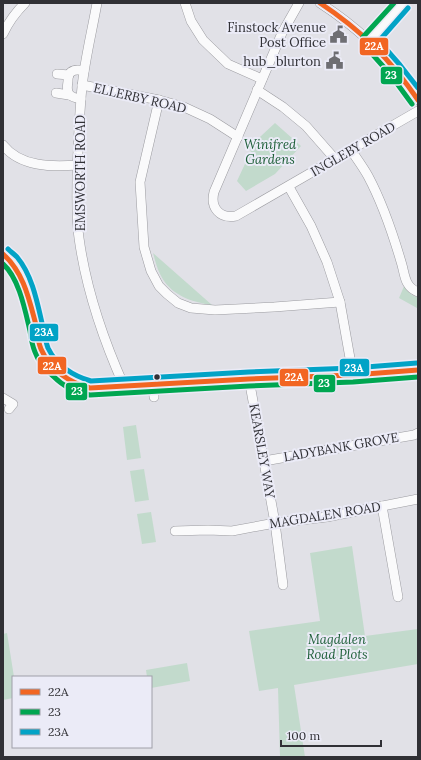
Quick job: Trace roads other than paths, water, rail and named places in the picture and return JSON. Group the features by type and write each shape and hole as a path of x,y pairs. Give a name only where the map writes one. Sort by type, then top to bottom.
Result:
{"street":[{"path":"3,34 6,26 24,3"},
{"name":"EMSWORTH ROAD","path":"97,3 82,85 78,165 79,236 92,300 112,360 124,386"},
{"path":"185,3 191,21 203,40 228,64 262,79"},
{"name":"INGLEBY ROAD","path":"299,3 282,33 214,192 213,202 221,214 226,216 236,216 289,187 334,159 418,111"},
{"path":"320,3 369,41 386,58 418,100"},
{"path":"369,41 403,3"},
{"path":"69,95 67,90 69,75 71,72 76,70 84,71"},
{"path":"58,74 69,75"},
{"name":"ELLERBY ROAD","path":"82,85 159,100 184,107 210,119 238,137"},
{"path":"257,90 283,107 306,126 334,159"},
{"path":"56,93 81,99"},
{"path":"159,100 140,182 144,247 151,271 159,286 178,303 191,308 215,310 340,302"},
{"path":"3,145 12,154 20,159 34,163 60,166 78,165"},
{"path":"351,150 368,175 380,202 395,241 407,285 418,292"},
{"path":"289,187 311,226 327,262 340,302 353,375"},
{"path":"3,254 8,258 20,276 27,293 41,349 51,365 60,374 79,386 90,388 353,375 418,370"},
{"name":"KEARSLEY WAY","path":"250,379 275,523 284,585"},
{"path":"153,384 154,397"},
{"path":"3,398 13,404 9,409"},
{"name":"LADYBANK GROVE","path":"264,461 414,435 418,433"},
{"name":"MAGDALEN ROAD","path":"175,531 232,531 327,516 418,499"},
{"path":"382,506 398,597"}],"place":[{"name":"Finstock Avenue Post Office","path":"339,34"},
{"name":"hub_blurton","path":"334,61"}],"park label":[{"name":"Winifred Gardens","path":"270,152"},
{"name":"Magdalen Road Plots","path":"337,646"}]}
